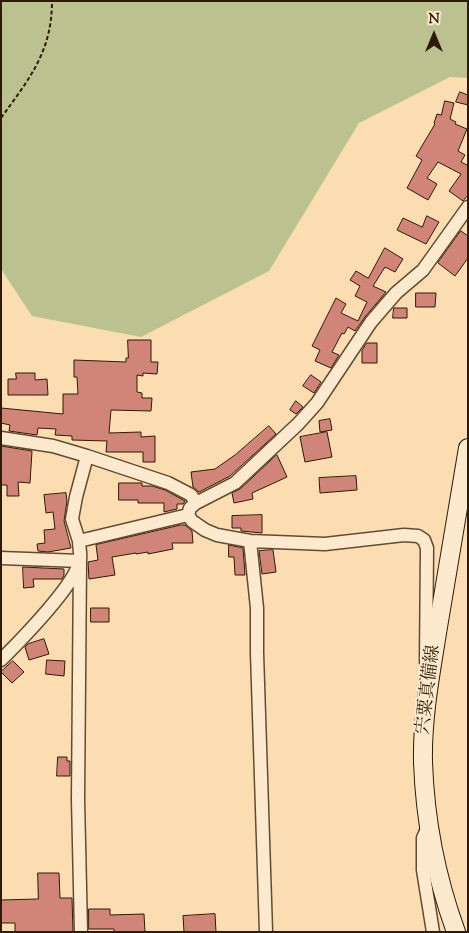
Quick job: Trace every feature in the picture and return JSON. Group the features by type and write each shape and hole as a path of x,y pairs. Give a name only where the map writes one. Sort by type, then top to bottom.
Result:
{"main road":[{"name":"宍粟真備線","path":"456,932 446,905 435,862 428,824 423,760 430,677 468,448"}],"street":[{"path":"430,677 426,665 427,548 424,540 418,536 404,534 325,544 250,541 218,535 205,530 192,522 188,515 190,508 196,502 234,483 298,424 317,403 371,322 396,293 423,270 468,207"},
{"path":"1,438 54,446 87,456 168,483 191,495 196,502"},
{"path":"81,932 78,799 80,561 79,541 72,520 87,456"},
{"path":"79,541 188,515"},
{"path":"250,541 258,608 257,653 266,932"},
{"path":"1,558 80,561"},
{"path":"1,660 45,613 67,585 80,561"},
{"path":"428,824 423,838 423,870 433,932"}],"path":[{"path":"1,118 30,77 45,50 52,18 52,1"}],"green space":[{"path":"1,1 468,1 468,78 450,77 359,123 269,271 141,337 32,316 1,269"}],"building":[{"path":"460,92 468,95 468,105 456,102"},
{"path":"445,101 454,103 450,119 456,122 455,124 467,129 458,151 465,155 461,162 468,164 468,195 463,201 449,191 461,174 438,162 427,178 437,184 428,200 407,188 422,160 416,156 435,124 437,114 441,115"},
{"path":"427,216 439,222 426,244 397,230 403,218 422,227"},
{"path":"461,231 468,236 468,258 455,276 438,263"},
{"path":"385,248 403,259 395,272 385,267 373,286 386,292 355,331 348,327 344,334 342,333 332,352 339,355 331,368 315,361 320,350 312,346 336,298 346,304 341,313 358,321 367,302 355,296 360,286 350,280 356,271 368,278"},
{"path":"416,293 436,293 435,307 416,307"},
{"path":"394,308 407,308 407,318 393,318"},
{"path":"128,340 151,340 151,362 158,362 157,374 143,373 143,376 137,375 137,392 142,393 142,398 152,398 151,411 111,410 109,433 141,432 141,437 155,436 155,462 143,462 143,452 106,452 107,441 72,440 72,436 55,435 56,429 38,428 37,435 9,431 10,425 1,423 1,408 63,414 63,394 78,394 77,377 74,377 74,360 126,362 126,358 128,358"},
{"path":"367,343 377,343 377,363 362,363 362,351"},
{"path":"16,373 35,373 35,380 47,379 48,395 8,395 8,379 16,379"},
{"path":"311,375 321,382 314,393 303,386"},
{"path":"296,401 303,407 296,414 290,410"},
{"path":"330,419 332,430 320,432 319,421"},
{"path":"269,426 276,434 230,476 199,492 193,487 191,472 215,469 235,455"},
{"path":"327,432 332,457 305,462 300,437"},
{"path":"1,446 32,451 30,483 18,482 19,496 7,496 7,485 1,485"},
{"path":"277,455 287,477 252,493 253,499 234,503 232,493 240,489"},
{"path":"356,476 357,490 320,493 319,478"},
{"path":"119,483 142,483 142,486 152,486 165,490 185,501 183,504 177,504 177,509 164,512 164,503 138,503 138,500 119,500"},
{"path":"66,493 67,501 64,521 71,548 48,552 38,551 37,544 45,543 44,530 55,529 53,512 46,513 44,495"},
{"path":"262,515 262,533 232,528 232,516"},
{"path":"185,525 192,531 193,543 172,543 173,549 148,554 148,552 112,557 115,575 89,579 88,562 98,560 96,545"},
{"path":"229,545 243,548 245,575 235,575 234,557 229,557"},
{"path":"273,550 276,572 262,574 259,551"},
{"path":"23,567 64,569 64,575 62,579 33,579 34,587 24,588"},
{"path":"91,608 109,608 109,622 91,622"},
{"path":"44,639 49,654 29,660 25,647 28,644"},
{"path":"47,660 65,661 64,676 46,674"},
{"path":"13,661 24,672 12,683 1,672"},
{"path":"58,757 67,757 67,761 70,761 70,776 57,776"},
{"path":"38,873 59,873 60,898 72,898 73,932 15,932 15,923 1,923 1,900 38,899"},
{"path":"89,909 110,909 110,915 144,914 145,932 114,932 114,929 89,929"},
{"path":"215,914 216,932 184,932 183,916"}]}
